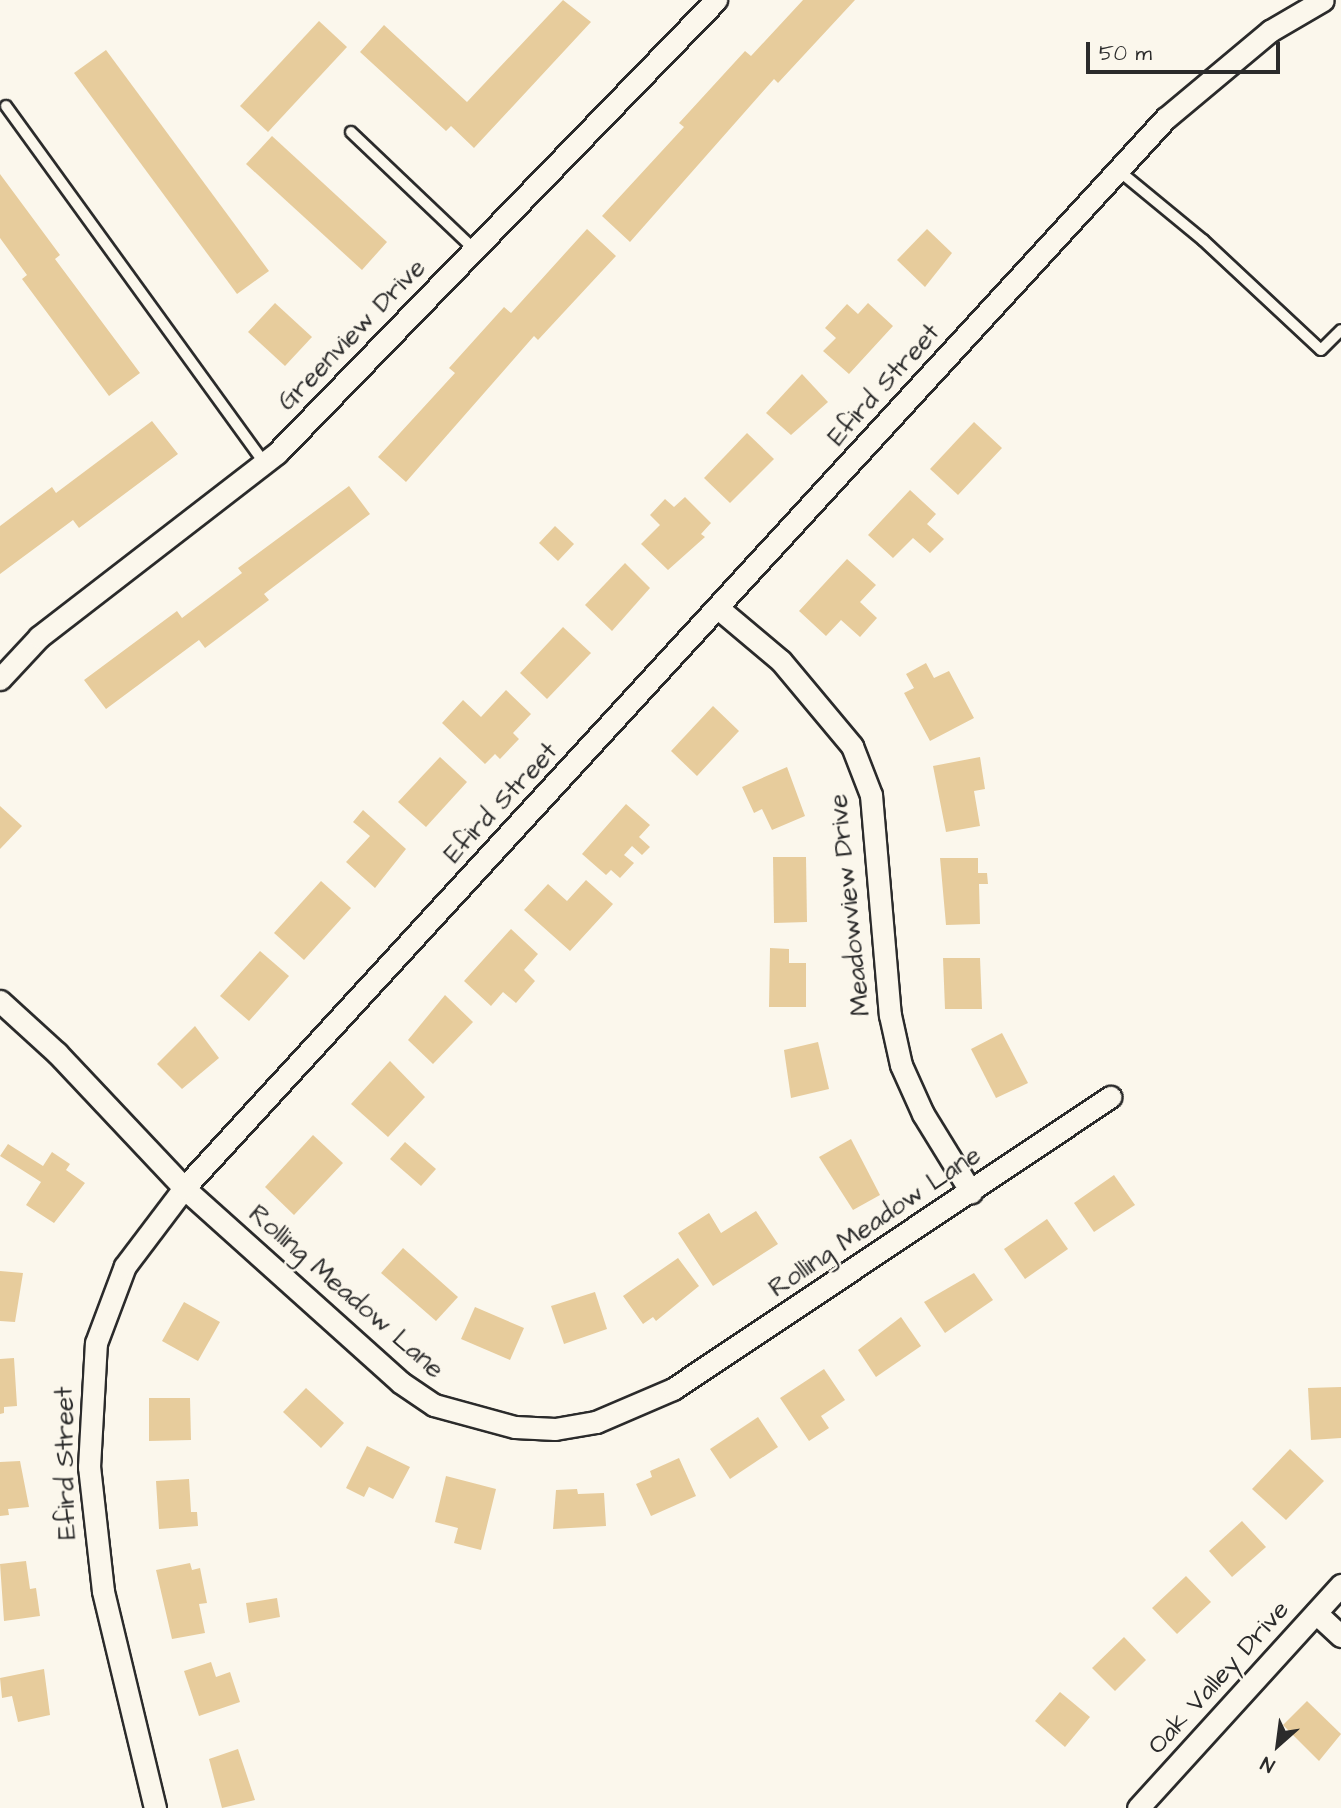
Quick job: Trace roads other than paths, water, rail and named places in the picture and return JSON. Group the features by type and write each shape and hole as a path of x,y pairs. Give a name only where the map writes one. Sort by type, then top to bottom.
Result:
{"street":[{"name":"Greenview Drive","path":"0,679 39,638 264,462 716,0"},
{"name":"Efird Street","path":"155,1808 96,1550 90,1398 96,1343 125,1266 184,1188 1118,170 1202,83 1270,31 1323,0"},
{"name":"Meadowview Drive","path":"718,608 780,661 852,746 871,795 890,1015 901,1065 923,1114 971,1192"},
{"name":"Rolling Meadow Lane","path":"0,1001 57,1054 184,1188 400,1382 434,1405 515,1426 555,1429 596,1422 673,1389 1110,1097"},
{"name":"Oak Valley Drive","path":"1138,1808 1341,1585"},
{"path":"1316,1613 1341,1636"}],"lane":[{"path":"6,106 264,462"},
{"path":"352,132 474,249"},
{"path":"1118,170 1203,240 1321,350 1341,330"}]}
